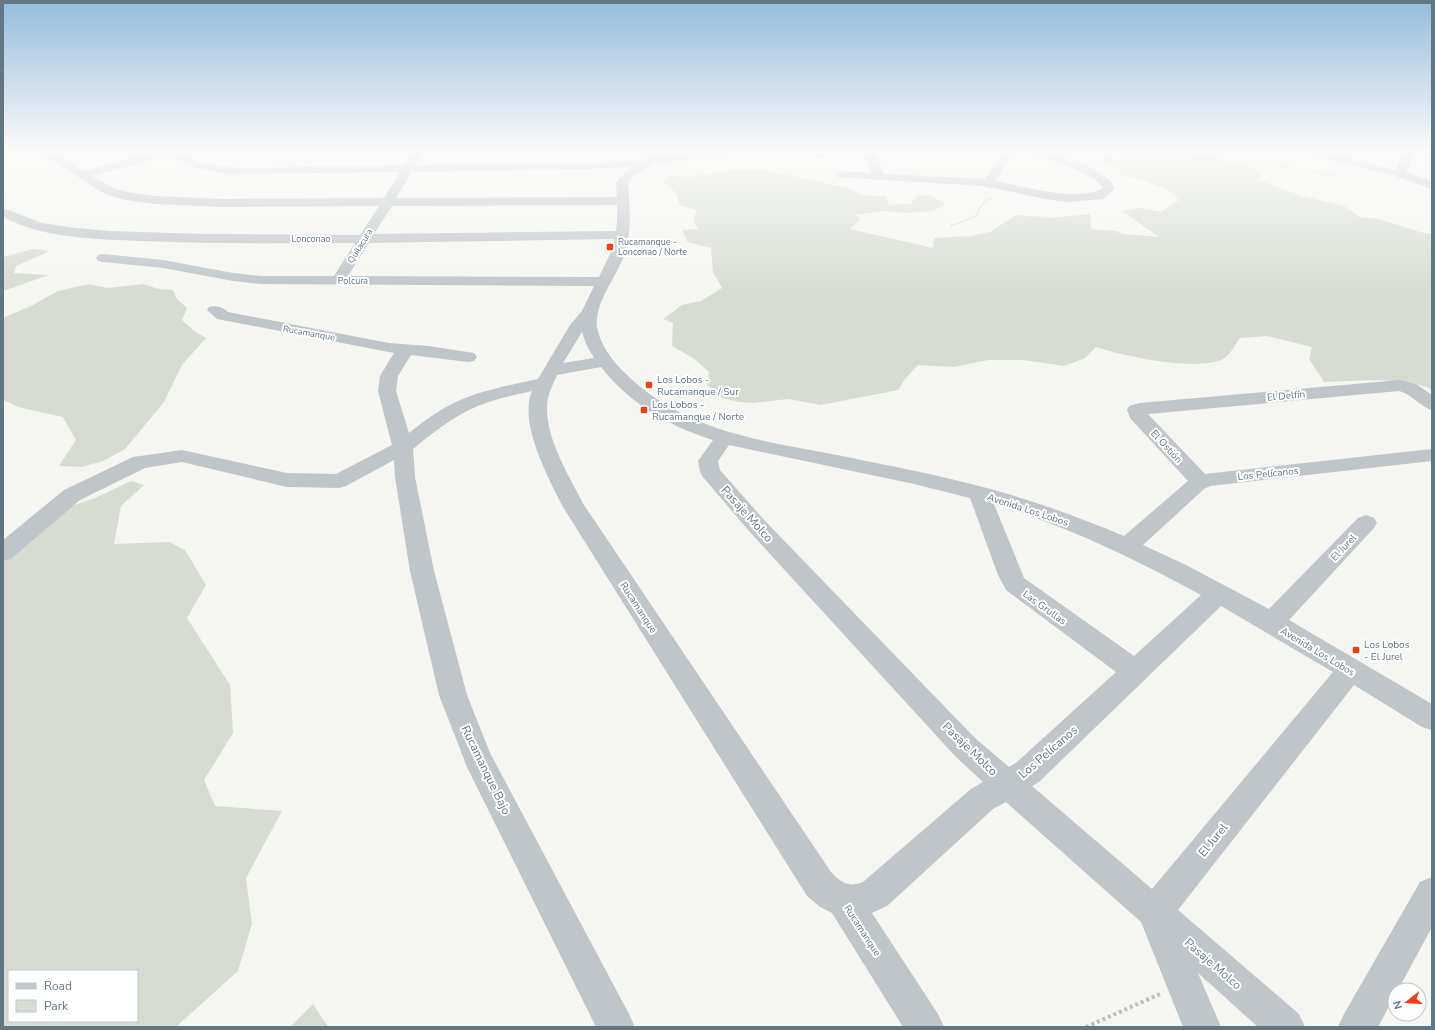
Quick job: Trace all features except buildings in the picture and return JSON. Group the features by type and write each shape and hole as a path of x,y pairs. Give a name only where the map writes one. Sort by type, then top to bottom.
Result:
{"street":[{"path":"134,197 204,203 623,201"},
{"name":"Quilacura","path":"338,281 391,197"},
{"name":"Rucamanque","path":"622,197 623,235 613,266 589,313 575,330 547,377 538,405 540,427 551,462 574,507 819,884 834,898 844,901 925,1027"},
{"path":"1058,197 1083,197"},
{"name":"Lonconao","path":"3,212 37,226 98,234 199,239 365,239 623,235"},
{"name":"Polcura","path":"103,258 175,266 246,279 338,281 604,282"},
{"name":"Rucamanque","path":"215,310 219,314 228,318 405,350 428,351 468,357"},
{"name":"Avenida Los Lobos","path":"589,313 588,328 605,361 629,387 668,415 704,431 725,437 766,447 909,476 979,493 1054,516 1127,546 1177,570 1271,623 1432,718"},
{"path":"403,447 388,400 387,383 392,370 405,350"},
{"path":"3,553 72,495 140,462 182,456 287,480 339,481 403,447 436,421 464,405 547,377 605,361"},
{"name":"El Delfín","path":"1136,410 1400,385 1410,388 1432,404"},
{"name":"El Ostión","path":"1136,410 1137,414 1201,482"},
{"name":"Pasaje Molco","path":"725,437 708,461 710,472 757,526 965,747 1286,1027"},
{"name":"Rucamanque Bajo","path":"403,447 405,477 422,571 453,695 466,731 491,784 616,1027"},
{"name":"Los Pelícanos","path":"1127,546 1201,482 1212,479 1432,455"},
{"name":"Las Grullas","path":"979,493 1010,575 1015,584 1135,671"},
{"name":"El Jurel","path":"1271,623 1366,523"},
{"name":"Los Pelícanos","path":"844,901 855,902 866,900 875,894 982,799 1028,772 1219,593"},
{"name":"El Jurel","path":"1154,913 1351,670"},
{"path":"1357,1027 1432,894"},
{"path":"1154,913 1202,1027"}],"path":[{"path":"952,226 964,223 976,216 983,203 991,197"},
{"path":"1086,1027 1184,984"}],"green space":[{"path":"677,197 886,197 889,205 910,204 916,197 933,197 946,204 933,211 906,213 884,211 855,215 861,218 850,229 933,248 934,238 971,236 990,232 1016,215 1052,218 1090,214 1091,229 1117,231 1122,234 1159,237 1122,211 1139,208 1161,212 1179,200 1176,197 1306,197 1344,206 1360,217 1379,219 1420,232 1432,234 1432,390 1422,386 1395,381 1364,380 1324,382 1309,359 1312,347 1267,336 1240,338 1226,357 1211,363 1196,364 1160,361 1108,351 1096,347 1085,358 1064,366 1024,360 988,360 954,367 918,365 905,379 898,390 821,405 788,399 754,403 739,402 722,398 707,385 709,372 693,358 672,346 673,323 663,319 682,305 701,301 722,288 713,272 711,248 688,242 682,230 698,229 694,222 696,210 680,205"},
{"path":"33,249 50,251 16,266 14,273 49,275 3,291 3,257"},
{"path":"89,284 108,288 143,284 159,289 173,290 177,299 187,308 182,320 193,330 206,338 182,365 164,402 125,449 103,461 82,467 59,466 76,440 63,417 18,407 3,400 3,318 31,306 58,291"},
{"path":"131,481 144,485 121,506 114,544 169,542 185,550 206,585 187,618 230,685 233,733 204,780 215,806 282,811 246,878 252,924 238,971 178,1025 182,1027 3,1027 3,547 63,509 95,498"},
{"path":"313,1004 328,1027 290,1027"}],"place":[{"name":"Rucamanque - Lonconao / Norte","path":"610,247"},
{"name":"Los Lobos - Rucamanque / Sur","path":"649,385"},
{"name":"Los Lobos - Rucamanque / Norte","path":"644,410"},
{"name":"Los Lobos - El Jurel","path":"1356,650"}]}
